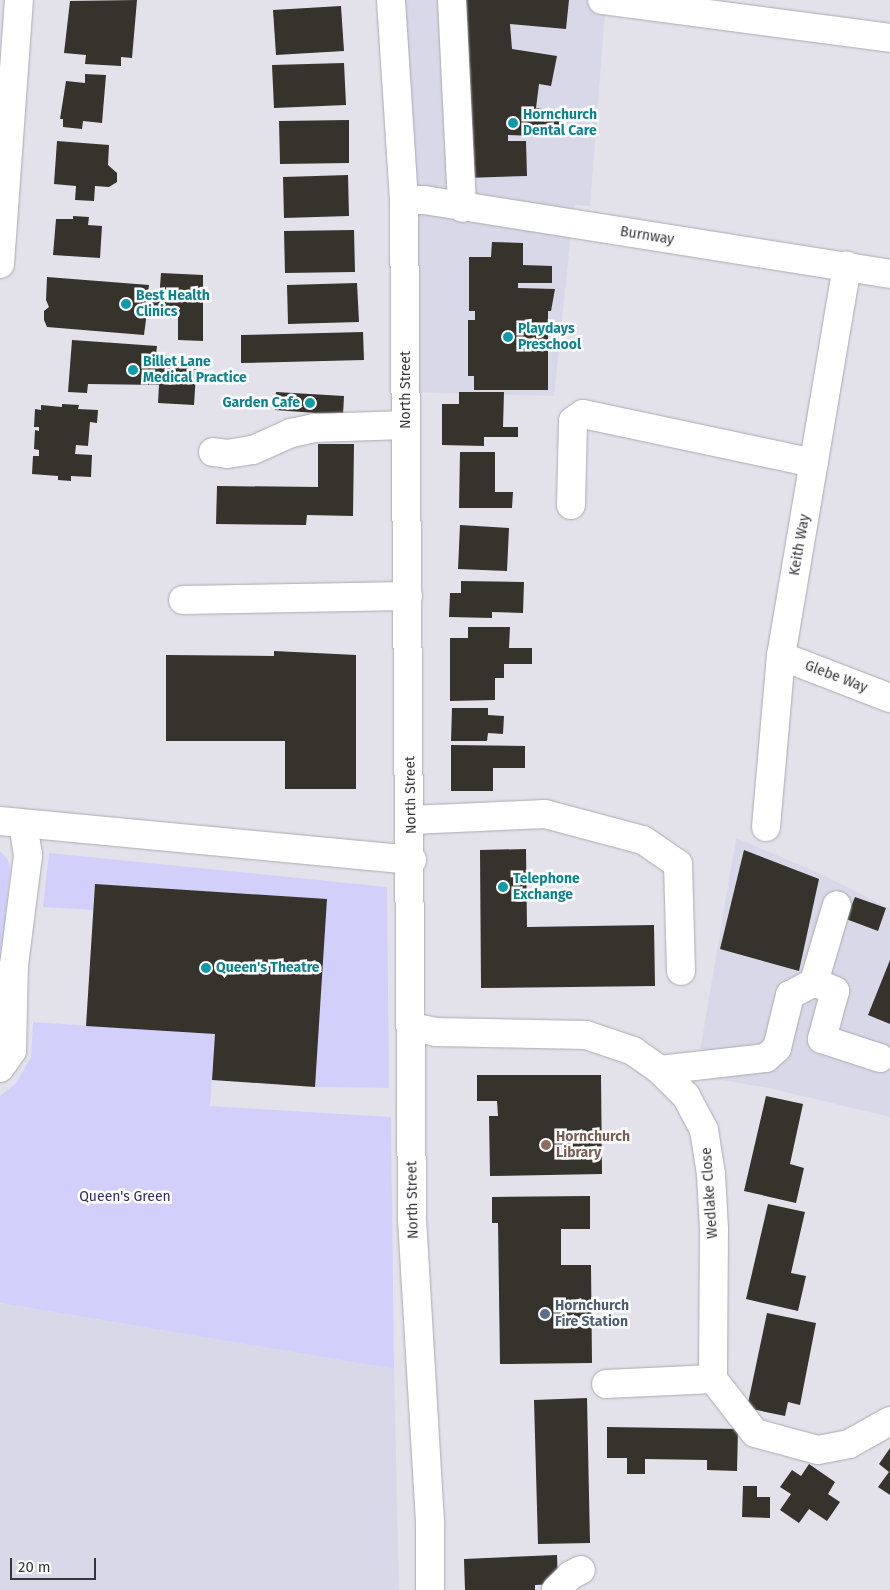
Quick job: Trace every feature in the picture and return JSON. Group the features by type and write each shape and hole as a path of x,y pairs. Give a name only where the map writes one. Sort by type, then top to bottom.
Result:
{"street":[{"path":"0,264 19,0"},
{"name":"North Street","path":"392,0 404,200 412,860 412,1219 430,1525 430,1590"},
{"path":"452,0 462,208"},
{"path":"602,0 890,38"},
{"name":"Burnway","path":"404,200 424,200 462,208 890,274"},
{"name":"Keith Way","path":"766,827 781,656 847,266"},
{"path":"571,505 573,421 583,414 814,463"},
{"path":"213,452 227,454 252,450 291,433 314,428 406,425"},
{"path":"183,600 408,596"},
{"name":"Glebe Way","path":"781,656 890,698"},
{"path":"411,820 545,814 643,840 678,864 681,971"},
{"path":"12,823 412,860"},
{"path":"0,1068 12,1050 14,965 28,855 12,823"},
{"path":"660,1070 766,1058 777,1048 790,995 814,982 837,905"},
{"path":"814,982 835,991 822,1040 880,1058"},
{"name":"Wedlake Close","path":"411,1027 436,1032 586,1035 633,1051 660,1070 686,1096 704,1130 714,1229 712,1379"},
{"path":"606,1384 712,1379 755,1433 818,1450 849,1444 890,1421"},
{"path":"556,1590 571,1575 581,1570"}],"shaded area":[{"path":"391,0 606,0 590,206 574,205 554,396 406,392"},
{"path":"736,838 821,874 890,909 890,1117 769,1088 694,1075 668,1055 700,1051"},
{"path":"0,1303 394,1369 399,1590 0,1590"}],"green space":[{"path":"0,851 8,860 10,870 0,978"},
{"path":"49,853 387,887 389,1088 315,1087 327,899 95,884 93,910 43,907"},
{"name":"Queen's Green","path":"33,1022 215,1034 210,1106 391,1117 394,1369 0,1303 0,1096 16,1083 31,1057"}],"building":[{"path":"137,0 132,58 121,57 121,66 85,64 86,55 64,53 70,1"},
{"path":"458,0 569,0 566,29 510,24 512,49 557,56 551,86 539,84 536,108 565,111 561,137 508,135 508,141 526,141 527,176 465,178"},
{"path":"341,6 344,51 276,55 273,10"},
{"path":"344,63 346,105 274,108 272,65"},
{"path":"85,74 106,75 102,123 83,121 82,129 63,127 63,119 60,119 66,81 85,83"},
{"path":"349,120 349,163 280,164 279,121"},
{"path":"57,141 109,145 108,165 117,173 117,182 109,187 95,186 94,201 75,200 76,186 54,184"},
{"path":"348,175 349,216 284,218 283,177"},
{"path":"73,216 89,217 88,225 102,226 100,258 53,255 56,219 73,219"},
{"path":"354,230 355,272 285,273 284,231"},
{"path":"492,242 523,243 523,265 552,266 552,283 518,283 518,288 555,289 551,311 548,311 548,390 474,390 474,376 468,376 468,320 475,320 475,311 469,311 469,257 491,257"},
{"name":"Best Health Clinics","path":"161,273 203,275 203,341 178,340 178,312 147,312 144,335 47,327 44,320 44,311 49,307 46,300 47,277 149,285 147,300 159,300"},
{"path":"357,283 359,322 288,324 287,285"},
{"path":"363,332 364,360 241,363 241,335"},
{"name":"Billet Lane Medical Practice","path":"72,340 157,346 156,355 197,358 194,405 158,403 159,385 88,384 87,393 68,392"},
{"name":"Garden Cafe","path":"276,392 344,396 343,415 275,410"},
{"path":"459,392 504,392 503,427 518,427 518,437 484,437 484,446 442,445 442,404 459,404"},
{"path":"62,404 79,405 78,409 98,410 97,423 90,422 88,446 76,445 75,454 92,455 91,477 71,476 71,481 58,480 58,476 32,474 33,456 39,456 39,450 34,449 35,430 39,431 39,427 34,427 35,409 41,410 41,405 62,407"},
{"path":"318,444 354,444 353,516 307,515 306,525 216,524 217,486 318,487"},
{"path":"460,452 495,452 495,492 513,492 512,508 459,508"},
{"path":"460,525 509,528 507,571 458,569"},
{"path":"461,581 524,582 523,613 492,612 492,618 449,617 450,593 461,593"},
{"path":"468,627 510,627 509,648 532,648 532,664 504,664 504,678 495,678 495,700 450,701 450,638 468,638"},
{"path":"274,651 356,655 356,789 285,789 285,741 166,741 166,655 274,656"},
{"path":"452,708 488,708 488,715 504,716 503,734 488,733 487,741 451,741"},
{"path":"451,745 525,746 525,768 493,768 493,791 451,791"},
{"name":"Telephone Exchange","path":"526,849 527,927 654,925 655,986 481,988 480,850"},
{"path":"744,850 819,879 799,971 720,949"},
{"name":"Queen's Theatre","path":"95,884 327,899 315,1087 212,1080 215,1034 86,1026"},
{"path":"855,897 886,908 878,931 846,919"},
{"path":"890,960 890,1024 868,1015"},
{"name":"Hornchurch Library","path":"477,1075 601,1075 602,1174 490,1176 489,1116 498,1116 497,1101 477,1101"},
{"path":"766,1096 803,1104 790,1164 804,1168 796,1203 744,1191"},
{"name":"Hornchurch Fire Station","path":"590,1196 590,1229 561,1229 561,1265 591,1265 592,1363 500,1364 498,1223 492,1223 492,1197"},
{"path":"768,1204 805,1212 791,1273 806,1276 798,1311 746,1299"},
{"path":"767,1313 816,1323 800,1405 788,1402 785,1416 747,1408"},
{"path":"587,1398 590,1543 538,1544 534,1400"},
{"path":"607,1427 738,1429 737,1471 707,1470 707,1460 645,1459 645,1474 627,1474 627,1458 607,1458"},
{"path":"890,1448 890,1495 878,1487 889,1472 879,1464"},
{"path":"809,1464 835,1482 828,1494 840,1502 827,1521 809,1509 799,1523 780,1510 791,1494 780,1487 792,1470 801,1476"},
{"path":"743,1486 757,1486 757,1497 770,1497 770,1518 742,1517"},
{"path":"557,1555 558,1584 535,1585 535,1590 465,1590 464,1559"}],"place":[{"name":"Hornchurch Dental Care","path":"513,123"},
{"name":"Best Health Clinics","path":"126,304"},
{"name":"Playdays Preschool","path":"508,337"},
{"name":"Billet Lane Medical Practice","path":"133,370"},
{"name":"Garden Cafe","path":"310,403"},
{"name":"Telephone Exchange","path":"503,887"},
{"name":"Queen's Theatre","path":"206,968"},
{"name":"Hornchurch Library","path":"546,1145"},
{"name":"Hornchurch Fire Station","path":"545,1314"}]}
